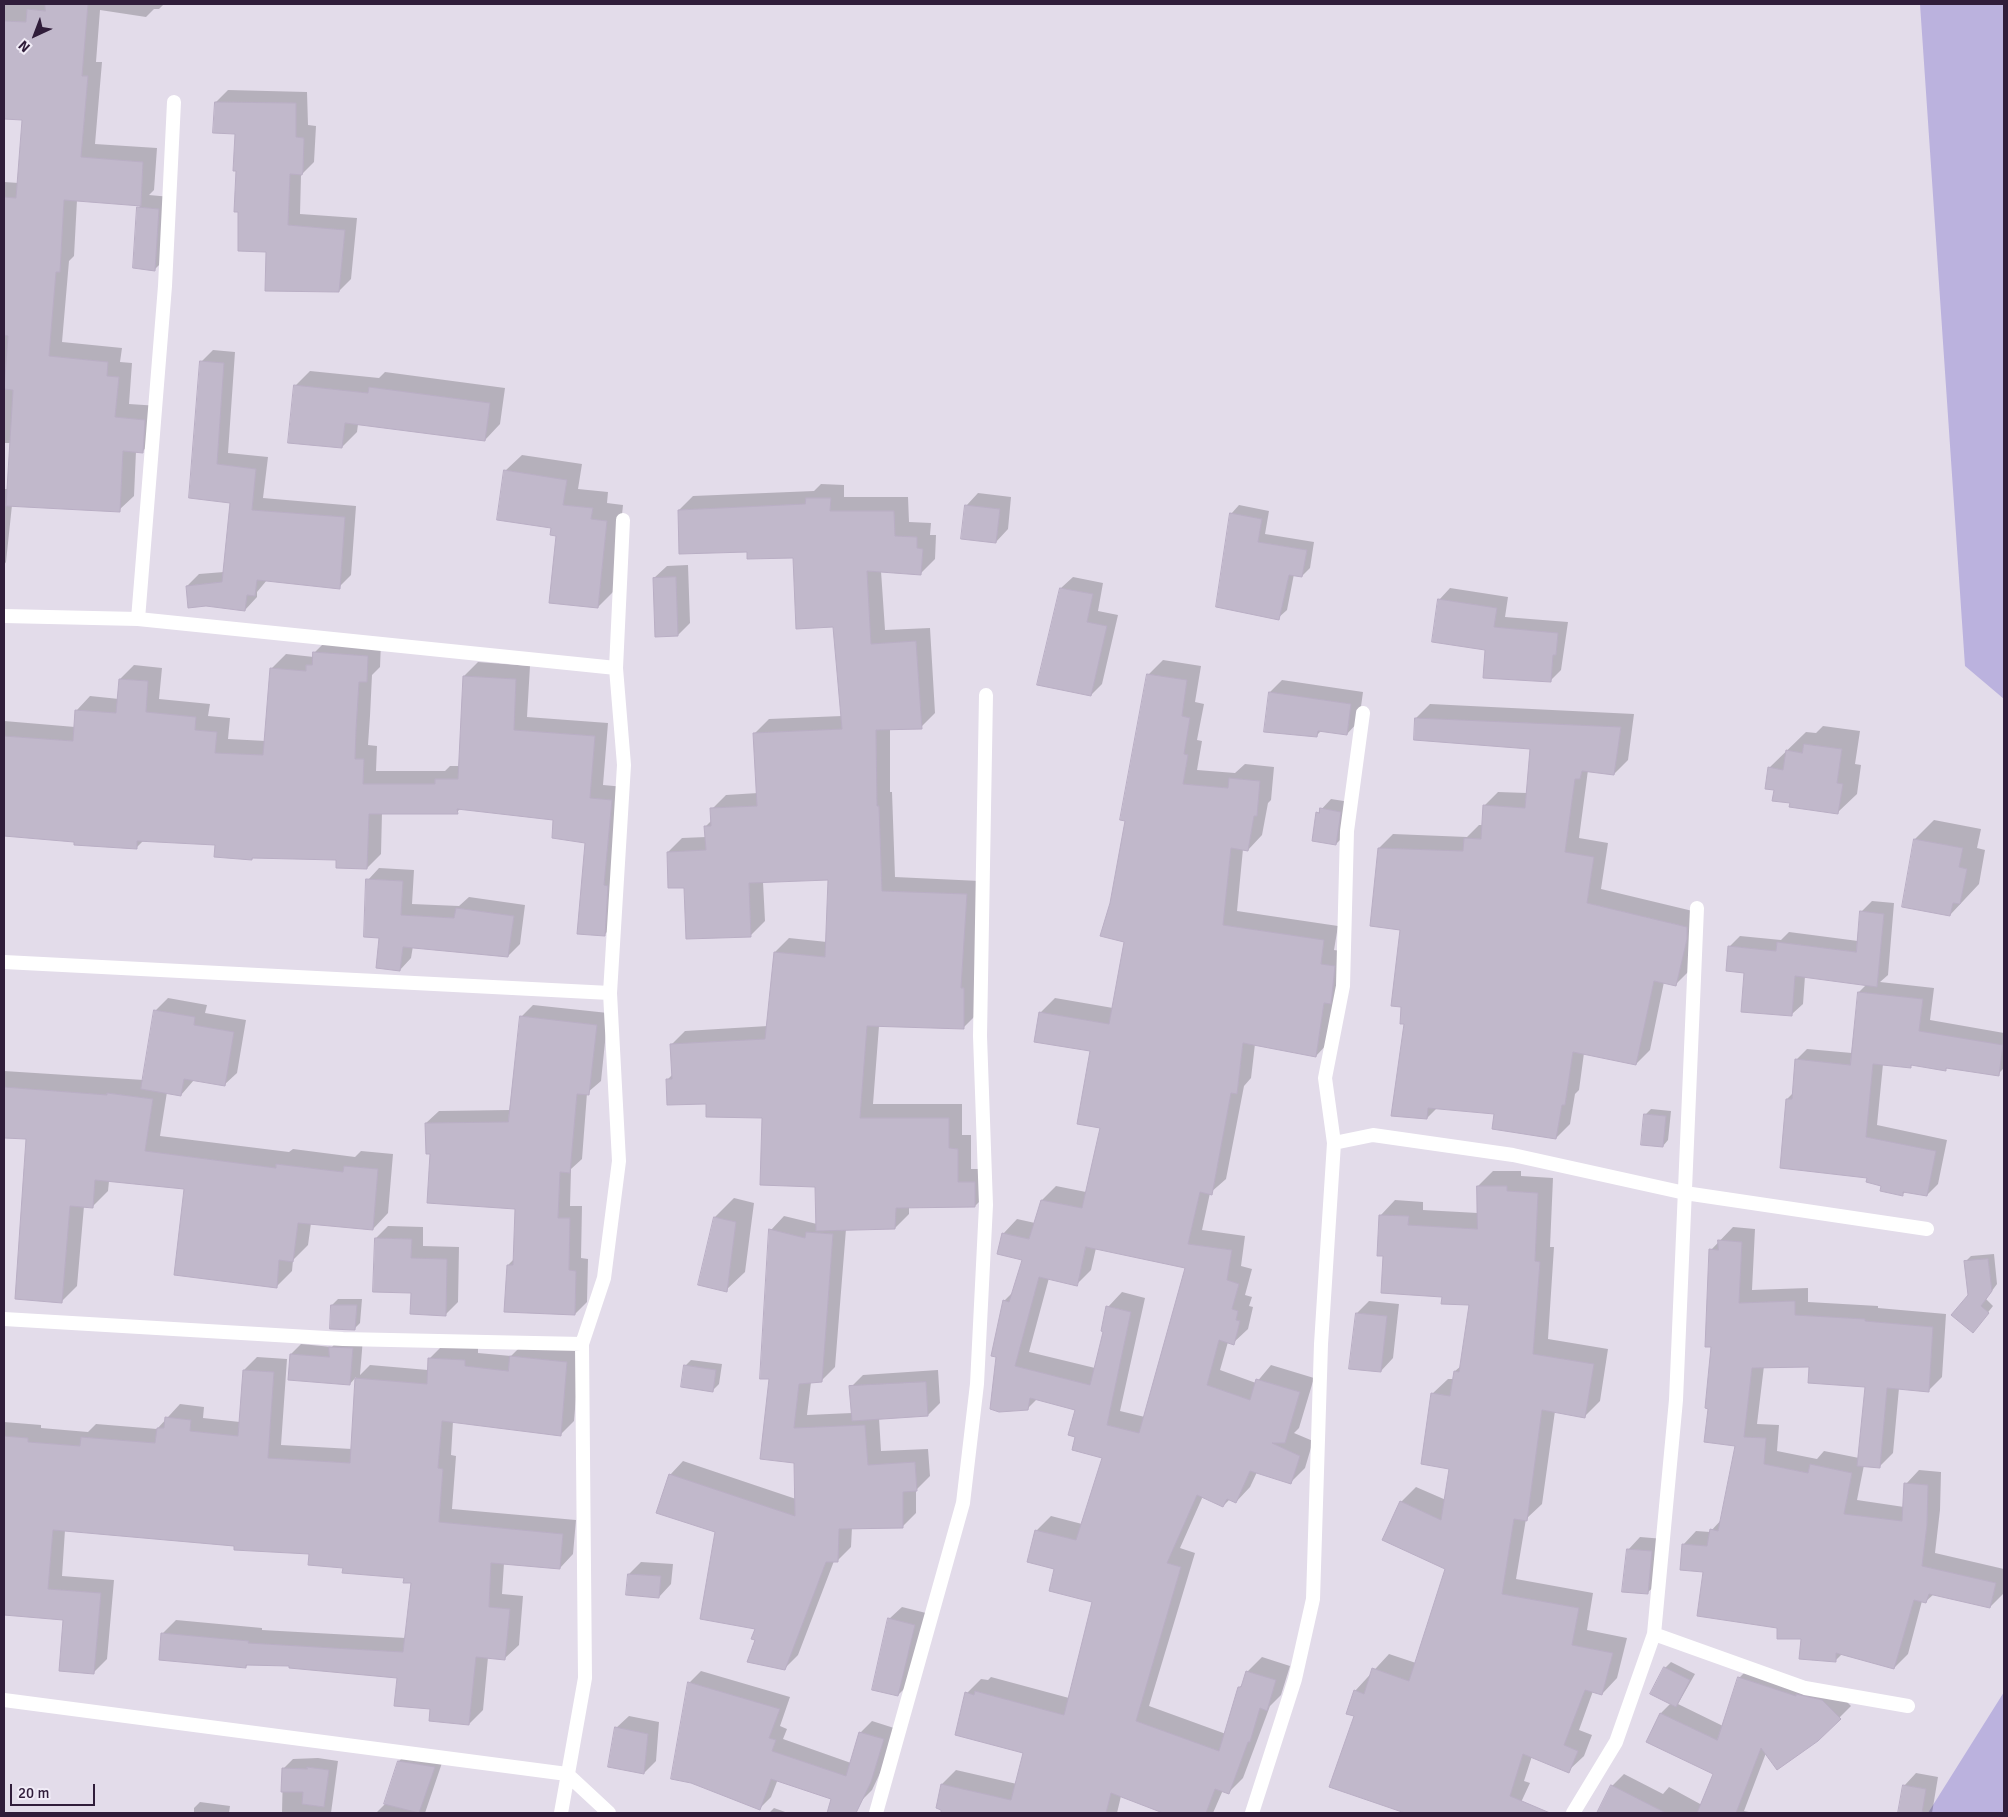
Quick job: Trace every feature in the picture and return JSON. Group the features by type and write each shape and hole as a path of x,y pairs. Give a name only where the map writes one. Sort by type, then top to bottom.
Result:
{"street":[{"path":"138,619 164,286 174,102"},
{"path":"561,1813 585,1678 582,1344 604,1278 619,1161 610,993 624,764 616,668 624,520"},
{"path":"4,616 138,619 616,668"},
{"path":"876,1813 963,1503 977,1384 986,1205 980,1036 986,695"},
{"path":"1252,1813 1295,1679 1313,1599 1320,1362 1334,1144 1325,1078 1343,986 1347,831 1363,713"},
{"path":"1573,1813 1616,1742 1654,1634 1676,1400 1696,908"},
{"path":"4,962 610,993"},
{"path":"1334,1144 1373,1135 1512,1155 1685,1193 1926,1230"},
{"path":"4,1319 343,1338 582,1344"},
{"path":"1654,1634 1805,1688 1908,1706"},
{"path":"4,1700 567,1774 609,1813"}],"shaded area":[{"path":"1920,4 2004,4 2004,699 1965,666"},
{"path":"2004,1692 2004,1813 1928,1813"}],"building":[{"path":"45,4 88,4 82,76 88,76 81,157 143,162 141,206 64,200 60,272 56,272 49,356 108,362 107,376 119,377 115,417 145,420 143,453 123,451 120,512 6,506 13,390 4,389 8,336 4,335 4,197 16,198 22,120 4,119 4,21 26,22 27,9 45,11"},
{"path":"215,102 296,103 296,137 304,138 303,171 302,175 290,174 288,225 345,230 339,292 265,291 266,252 238,251 238,212 234,212 236,171 233,171 235,134 213,133"},
{"path":"137,207 159,209 155,271 133,268"},
{"path":"200,361 224,363 217,464 256,469 252,510 345,517 340,589 257,580 255,596 247,595 245,611 206,606 188,608 186,586 222,582 230,503 189,498"},
{"path":"294,385 368,393 369,387 490,403 485,441 345,423 342,448 288,443"},
{"path":"504,470 567,480 563,505 593,508 591,519 607,521 598,608 549,603 556,536 550,535 551,528 497,520"},
{"path":"806,498 831,498 830,511 894,511 895,536 917,537 917,548 923,549 921,575 867,571 871,644 916,641 922,729 876,730 877,806 879,806 882,891 967,894 961,988 964,988 964,1029 867,1026 860,1118 949,1118 949,1148 958,1149 958,1182 975,1182 975,1207 896,1208 895,1229 816,1231 815,1187 760,1185 762,1118 706,1117 706,1104 667,1105 666,1079 672,1079 670,1044 765,1039 774,952 825,957 828,880 749,883 751,937 686,939 684,888 668,888 667,852 706,850 704,826 711,826 710,808 757,806 753,733 842,729 833,627 796,629 793,558 747,559 747,552 679,554 678,510 805,504"},
{"path":"965,505 1000,509 996,543 961,539"},
{"path":"1230,513 1262,519 1258,542 1307,550 1302,577 1289,575 1279,620 1216,607"},
{"path":"676,577 678,636 655,637 653,578"},
{"path":"1060,588 1093,594 1087,622 1107,626 1091,696 1037,685"},
{"path":"1438,599 1497,608 1494,627 1558,633 1556,655 1553,655 1551,682 1483,678 1485,650 1432,642"},
{"path":"313,652 368,656 367,682 359,682 356,730 355,759 364,759 363,784 435,784 435,779 458,779 463,676 516,679 514,730 595,736 590,798 612,800 604,885 608,886 605,936 577,934 585,843 552,838 553,820 457,809 458,814 369,814 367,869 336,868 336,860 252,858 252,860 214,857 215,845 137,841 137,849 74,845 74,842 4,836 4,736 73,741 75,710 116,713 119,679 148,681 146,712 196,717 195,730 217,732 215,753 263,755 270,668 306,671 306,665 312,665"},
{"path":"1147,674 1187,680 1182,716 1190,718 1184,754 1188,755 1183,784 1228,788 1229,778 1260,781 1257,816 1254,816 1248,851 1231,848 1223,925 1324,940 1321,964 1335,966 1331,1004 1324,1003 1316,1057 1243,1043 1237,1094 1231,1093 1212,1195 1200,1192 1188,1244 1232,1250 1227,1280 1239,1284 1232,1309 1238,1311 1236,1320 1240,1321 1234,1345 1219,1340 1207,1385 1250,1400 1256,1379 1300,1392 1285,1443 1272,1443 1300,1456 1291,1484 1250,1471 1236,1503 1227,1499 1223,1507 1197,1495 1167,1563 1181,1567 1136,1721 1219,1751 1238,1687 1241,1687 1246,1671 1276,1680 1267,1711 1260,1708 1250,1742 1248,1742 1229,1794 1215,1789 1206,1813 1163,1813 1111,1793 1106,1813 941,1813 941,1810 936,1808 941,1784 1011,1800 1023,1753 955,1735 965,1692 974,1695 975,1691 1064,1715 1092,1602 1049,1591 1054,1569 1027,1562 1035,1530 1076,1540 1102,1458 1072,1450 1075,1437 1068,1435 1075,1410 1030,1398 1028,1410 999,1412 990,1409 996,1357 991,1356 1003,1300 1009,1302 1022,1260 997,1254 1002,1233 1029,1239 1041,1200 1082,1208 1100,1128 1077,1124 1090,1051 1034,1042 1039,1012 1109,1024 1124,942 1100,936 1110,903 1125,821 1120,820","holes":["1086,1247 1185,1268 1139,1433 1107,1425 1131,1312 1106,1306 1101,1331 1103,1332 1090,1385 1015,1366 1039,1277 1077,1286"]},
{"path":"1269,692 1351,704 1347,735 1318,731 1317,737 1264,732"},
{"path":"1415,718 1621,727 1614,775 1582,771 1580,779 1575,779 1565,852 1594,857 1587,903 1687,927 1687,939 1676,986 1654,981 1636,1065 1573,1052 1565,1105 1562,1105 1556,1139 1492,1129 1494,1114 1428,1108 1427,1119 1391,1116 1404,1024 1400,1024 1401,1007 1391,1006 1400,930 1370,926 1378,848 1463,851 1464,838 1481,839 1483,805 1525,808 1530,749 1414,740"},
{"path":"1804,744 1842,749 1837,783 1843,784 1838,814 1789,807 1790,803 1772,801 1774,790 1765,789 1768,767 1783,770 1786,750 1802,753"},
{"path":"1320,808 1341,812 1336,845 1312,841 1316,812 1319,813"},
{"path":"1914,839 1963,848 1959,867 1967,869 1960,904 1953,903 1950,916 1902,907"},
{"path":"366,879 403,881 401,915 454,918 456,908 514,916 508,957 403,947 400,971 376,968 379,938 364,937"},
{"path":"1860,911 1884,914 1877,987 1795,976 1792,1016 1741,1012 1744,973 1726,971 1728,946 1776,951 1777,942 1856,952"},
{"path":"1858,992 1923,999 1919,1031 2003,1045 1999,1076 1946,1068 1946,1071 1911,1065 1911,1068 1873,1064 1866,1137 1936,1151 1927,1196 1903,1192 1903,1196 1880,1191 1881,1186 1866,1182 1867,1178 1780,1168 1786,1099 1792,1099 1795,1059 1850,1065"},
{"path":"154,1010 195,1017 194,1025 234,1032 225,1086 184,1079 181,1096 141,1089"},
{"path":"520,1016 597,1025 589,1095 577,1094 570,1173 560,1172 558,1218 570,1218 569,1270 576,1271 575,1315 504,1312 507,1265 513,1265 515,1209 427,1203 430,1154 426,1154 425,1123 508,1122"},
{"path":"4,1087 107,1095 107,1093 153,1099 145,1151 276,1168 276,1164 343,1172 344,1166 378,1169 373,1230 298,1223 293,1262 279,1260 277,1288 174,1275 184,1189 95,1180 93,1208 70,1206 62,1303 15,1299 26,1139 4,1138"},
{"path":"1644,1114 1666,1116 1663,1147 1641,1145"},
{"path":"1477,1186 1507,1186 1507,1191 1538,1193 1535,1261 1540,1262 1533,1354 1594,1364 1585,1418 1542,1410 1527,1521 1514,1519 1502,1594 1579,1608 1572,1645 1613,1653 1602,1695 1585,1690 1564,1745 1578,1751 1569,1773 1523,1754 1510,1796 1550,1813 1405,1813 1329,1787 1354,1716 1346,1714 1354,1690 1364,1694 1372,1668 1409,1681 1445,1569 1382,1540 1400,1501 1441,1520 1449,1469 1421,1464 1431,1393 1450,1396 1454,1371 1459,1372 1469,1305 1441,1304 1442,1297 1381,1293 1383,1256 1377,1256 1379,1215 1409,1216 1408,1225 1477,1229"},
{"path":"714,1217 736,1222 727,1292 698,1285"},
{"path":"769,1229 805,1238 806,1232 833,1234 822,1382 799,1384 794,1428 865,1425 868,1465 915,1462 917,1491 903,1492 903,1528 839,1529 838,1562 826,1562 785,1670 747,1662 755,1640 751,1639 755,1629 700,1619 715,1532 656,1513 669,1474 795,1516 794,1463 760,1459 769,1379 760,1379"},
{"path":"375,1238 412,1239 411,1258 447,1259 446,1316 410,1314 411,1293 373,1292"},
{"path":"1718,1240 1742,1242 1739,1303 1795,1301 1795,1315 1865,1319 1865,1321 1933,1327 1929,1392 1887,1388 1880,1468 1857,1466 1865,1387 1808,1383 1809,1367 1752,1368 1744,1437 1766,1438 1764,1464 1808,1473 1810,1464 1852,1473 1844,1514 1902,1521 1904,1483 1928,1485 1927,1525 1922,1566 1996,1583 1990,1608 1929,1594 1926,1603 1914,1600 1894,1669 1836,1653 1836,1662 1799,1659 1801,1639 1777,1639 1777,1628 1697,1616 1703,1572 1680,1570 1682,1544 1707,1546 1710,1529 1718,1531 1735,1446 1704,1442 1708,1409 1705,1408 1711,1347 1705,1347 1709,1249 1718,1250"},
{"path":"1988,1259 1992,1291 1981,1306 1989,1313 1973,1333 1951,1315 1968,1295 1964,1261"},
{"path":"331,1305 357,1305 355,1330 330,1329"},
{"path":"1356,1313 1387,1316 1381,1372 1349,1369"},
{"path":"329,1347 353,1348 350,1385 288,1380 290,1354 329,1357"},
{"path":"510,1356 567,1362 561,1436 442,1421 438,1468 443,1469 439,1522 563,1534 560,1569 491,1563 489,1607 510,1609 505,1660 476,1657 469,1725 429,1721 430,1709 394,1706 397,1678 289,1668 289,1666 246,1665 246,1668 159,1660 161,1633 249,1641 248,1643 403,1652 411,1583 403,1583 404,1578 342,1573 343,1568 308,1565 309,1554 234,1550 234,1546 53,1530 48,1589 101,1593 94,1674 59,1671 63,1620 4,1615 4,1436 28,1438 28,1442 80,1446 81,1437 155,1443 157,1428 164,1428 165,1417 191,1420 190,1431 238,1436 243,1370 274,1372 268,1458 350,1463 355,1378 427,1384 428,1358 465,1360 465,1366 508,1371"},
{"path":"684,1365 716,1370 713,1392 681,1387"},
{"path":"926,1382 928,1416 852,1421 849,1386"},
{"path":"1627,1549 1652,1551 1648,1594 1622,1592"},
{"path":"628,1574 661,1576 659,1598 626,1595"},
{"path":"888,1618 915,1625 898,1696 872,1690"},
{"path":"1664,1667 1690,1680 1676,1707 1650,1694"},
{"path":"1738,1677 1796,1696 1796,1694 1822,1700 1841,1719 1818,1741 1777,1770 1761,1748 1736,1813 1697,1813 1713,1774 1646,1742 1660,1713 1717,1740"},
{"path":"688,1682 780,1709 769,1738 776,1740 772,1751 846,1776 859,1732 884,1739 871,1782 856,1813 827,1813 831,1799 771,1779 760,1810 691,1783 671,1779"},
{"path":"615,1727 648,1734 644,1774 608,1767"},
{"path":"398,1761 435,1767 419,1813 384,1804"},
{"path":"307,1767 329,1770 324,1807 302,1804 303,1792 281,1792 282,1768 307,1769"},
{"path":"1611,1785 1666,1813 1597,1813"},
{"path":"1903,1785 1926,1789 1922,1813 1898,1813"}]}
